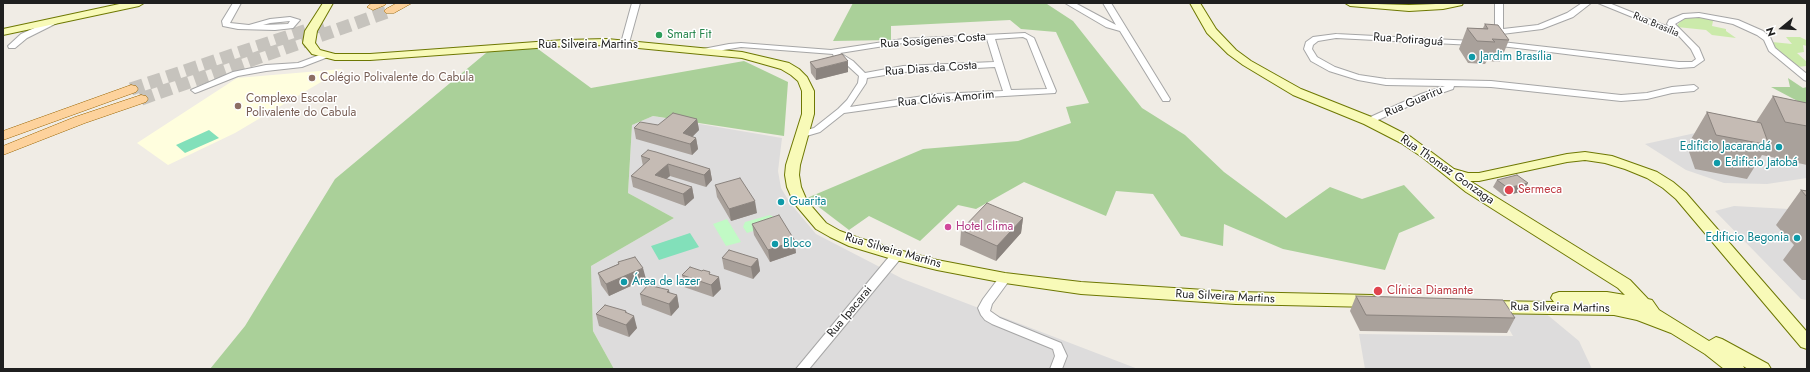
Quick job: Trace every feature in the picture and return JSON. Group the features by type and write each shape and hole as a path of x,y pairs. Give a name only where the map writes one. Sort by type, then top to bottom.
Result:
{"main road":[{"path":"324,55 316,52 308,43 311,31 328,3"},
{"path":"381,7 406,3"},
{"name":"Rua Thomaz Gonzaga","path":"1195,3 1211,31 1232,52 1247,63 1297,92 1369,121 1406,140 1451,172 1471,189 1624,284 1653,314 1671,327"},
{"path":"1350,3 1425,5 1458,3"},
{"path":"3,32 134,4"},
{"name":"Rua Silveira Martins","path":"324,55 335,57 370,57 564,43 625,43 706,51 767,60 785,66 795,72 803,80 808,91 808,114 793,165 792,175 796,192 801,203 821,226 854,242 937,265 1005,278 1081,288 1130,292 1276,299 1387,301"},
{"path":"3,136 43,120 131,89"},
{"path":"3,151 80,120 141,99"},
{"path":"1451,172 1462,176 1479,177 1567,158 1585,156 1607,159 1652,175 1668,184 1681,196 1804,339"},
{"path":"1479,177 1475,184 1481,194"},
{"path":"1598,268 1608,276 1615,286 1616,290 1607,298"},
{"name":"Rua Silveira Martins","path":"1643,303 1607,298 1474,303 1614,309 1640,315 1671,327"},
{"path":"1643,303 1664,312 1762,369"},
{"path":"1671,327 1711,350 1736,369"}],"street":[{"path":"237,3 226,21 226,24 238,27 252,26"},
{"path":"625,43 636,3"},
{"path":"1070,3 1109,25 1123,29"},
{"path":"1107,3 1166,99"},
{"path":"1491,42 1499,32 1499,3"},
{"path":"1499,32 1539,27 1570,15 1587,3"},
{"name":"Rua Brasília","path":"1602,3 1687,38"},
{"name":"Rua Potiraguá","path":"1694,88 1672,90 1647,96 1621,98 1491,84 1399,83 1358,77 1332,69 1314,59 1308,49 1309,44 1316,39 1336,36 1448,43 1491,42 1679,65 1698,63 1700,58 1687,38 1671,24 1683,16 1699,15 1735,22 1764,36 1772,49 1807,78"},
{"path":"12,46 24,36 58,20"},
{"name":"Rua Sosígenes Costa","path":"831,52 898,41 1025,35 1030,38 1052,91"},
{"path":"990,37 1008,94"},
{"path":"706,51 741,45 831,52 850,63 863,76 862,83 850,102 817,130"},
{"path":"195,90 236,74 307,63 324,55"},
{"name":"Rua Dias da Costa","path":"863,76 903,69 998,64"},
{"name":"Rua Guariru","path":"1369,121 1424,96 1459,84"},
{"name":"Rua Clóvis Amorim","path":"841,111 926,98 1052,91"},
{"path":"803,134 817,130 829,131"},
{"name":"Rua Ipacarai","path":"802,369 897,255"},
{"path":"1005,278 987,302 984,308 985,312 996,321 1057,346 1061,356 1056,369"}],"shaded area":[{"name":"Complexo Escolar Polivalente do Cabula","path":"343,69 235,133 168,165 137,143 237,78"},
{"path":"653,116 782,138 778,171 781,188 790,203 816,234 903,279 1138,369 614,369 593,331 591,266 674,218 628,193 632,125"},
{"path":"1700,132 1807,143 1807,178 1767,184 1724,183 1686,170 1645,144"},
{"path":"1734,206 1807,210 1807,300 1801,299 1715,211"},
{"path":"1499,312 1544,312 1579,341 1592,369 1365,369 1359,334 1513,336"}],"green space":[{"path":"853,3 1047,4 1073,21 1142,108 1185,135 1224,172 1286,218 1330,187 1362,199 1404,185 1435,218 1399,233 1385,270 1283,249 1224,224 1223,246 1181,236 1153,194 1116,191 1106,216 1024,182 976,209 958,205 920,241 869,216 849,230 807,198 923,149 1018,141 1071,123 1066,107 1089,103 1056,32 1021,29 1010,20 891,26 891,40 833,41"},
{"path":"1693,16 1713,17 1716,20 1713,21 1712,26 1726,29 1726,31 1736,38 1712,35 1706,30 1677,27 1684,18"},
{"path":"1786,37 1800,37 1806,40 1807,46 1803,45 1804,52 1797,53 1807,62 1807,66 1796,67 1778,52 1772,42 1792,44"},
{"path":"534,46 591,88 744,61 788,82 784,136 653,116 632,125 628,193 674,218 591,266 593,331 614,369 210,369 245,326 335,179 492,48"},
{"path":"1788,78 1803,88 1807,87 1807,106 1771,87 1790,87"},
{"path":"209,130 219,138 185,153 176,145"},
{"path":"770,215 774,217 778,223 747,233 743,227 745,222"},
{"path":"727,219 741,242 726,246 713,224"},
{"path":"690,233 699,247 659,260 651,246"}],"building":[{"path":"1485,24 1498,25 1509,40 1492,39 1495,42 1477,41 1467,28 1488,29"},
{"path":"842,54 848,61 816,69 810,62"},
{"path":"1773,96 1807,103 1807,126 1785,122"},
{"path":"1707,112 1761,123 1769,145 1716,135"},
{"path":"673,113 697,119 683,133 696,138 690,144 634,128 640,122 658,125"},
{"path":"648,150 710,169 704,175 668,164 655,175 692,187 683,194 631,176 650,159 641,156"},
{"path":"1517,175 1528,183 1508,188 1497,180"},
{"path":"740,178 755,201 729,209 715,185"},
{"path":"1801,190 1807,191 1807,197"},
{"path":"987,203 1023,218 997,246 961,230"},
{"path":"779,215 795,241 768,250 752,224"},
{"path":"729,250 758,259 751,267 722,258"},
{"path":"635,257 643,268 606,284 598,273 619,264 618,262"},
{"path":"690,267 710,272 709,274 719,277 711,285 682,275"},
{"path":"648,285 669,290 667,292 677,295 669,304 640,294"},
{"path":"1356,296 1503,300 1515,318 1366,315"},
{"path":"605,305 626,311 625,312 634,316 626,325 596,314"}],"tunnel":[{"path":"141,99 390,11"},
{"path":"131,89 325,24"}],"place":[{"name":"Smart Fit","path":"659,35"},
{"name":"Jardim Brasília","path":"1472,57"},
{"name":"Colégio Polivalente do Cabula","path":"312,78"},
{"name":"Complexo Escolar Polivalente do Cabula","path":"238,106"},
{"name":"Edificio Jacarandá","path":"1779,147"},
{"name":"Edificio Jatobá","path":"1717,163"},
{"name":"Sermeca","path":"1509,190"},
{"name":"Guarita","path":"781,202"},
{"name":"Hotel clima","path":"948,227"},
{"name":"Edificio Begonia","path":"1797,238"},
{"name":"Bloco","path":"775,244"},
{"name":"Área de lazer","path":"624,282"},
{"name":"Clínica Diamante","path":"1378,291"}]}
